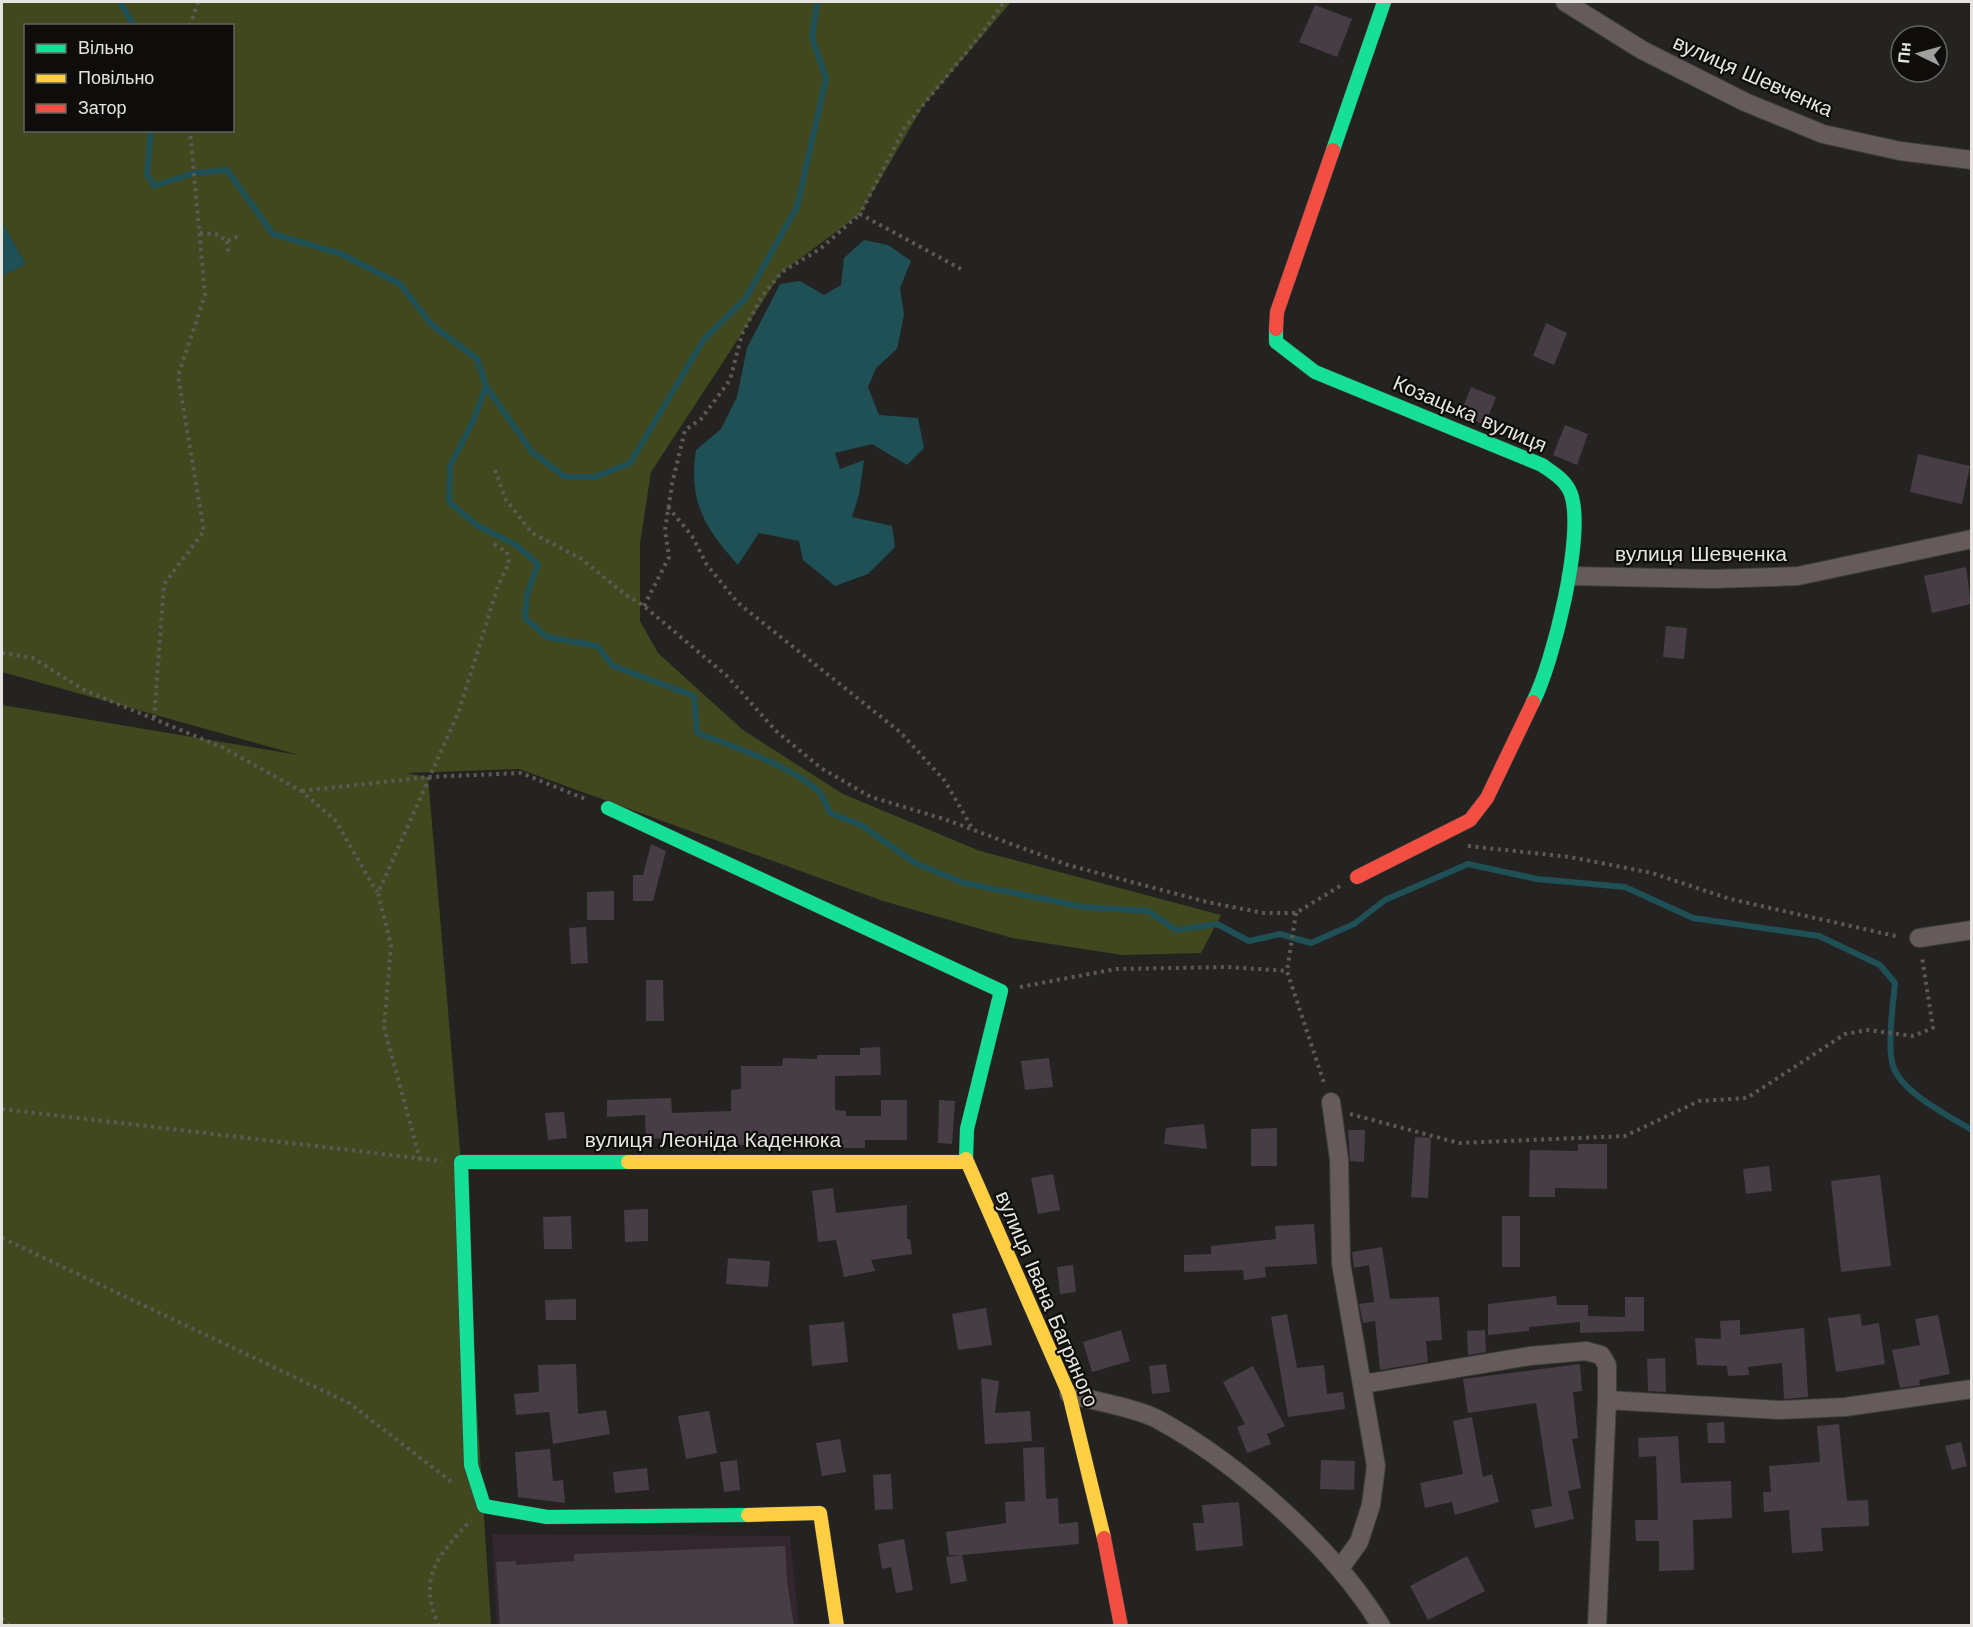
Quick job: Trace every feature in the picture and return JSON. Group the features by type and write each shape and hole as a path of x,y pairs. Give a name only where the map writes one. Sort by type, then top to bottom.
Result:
{"street":[{"name":"Козацька вулиця","path":"1357,877 1470,820 1487,798 1537,695 1570,576 1573,519 1572,494 1561,478 1542,465 1315,372 1276,342 1277,312 1384,2"},
{"name":"вулиця Шевченка","path":"1565,2 1642,50 1745,102 1823,134 1900,151 1971,160"},
{"name":"вулиця Шевченка","path":"1570,576 1713,579 1798,576 1971,539"},
{"path":"608,808 1001,991"},
{"path":"1919,938 1971,930"},
{"name":"вулиця Івана Багряного","path":"1001,991 967,1129 966,1162 1069,1394 1098,1509 1121,1626"},
{"path":"1331,1102 1339,1159 1341,1263 1376,1466 1371,1505 1359,1542 1341,1567"},
{"path":"461,1162 471,1465 484,1506 547,1516 608,1518 820,1513 837,1626"},
{"name":"вулиця Леоніда Каденюка","path":"461,1162 966,1162"},
{"path":"1363,1384 1530,1356 1586,1351 1601,1354 1607,1365 1607,1400 1597,1626"},
{"path":"1607,1400 1780,1410 1845,1407 1971,1389"},
{"path":"1069,1394 1155,1417 1241,1474 1341,1567 1381,1626"}],"path":[{"path":"191,24 198,2"},
{"path":"644,606 669,557 665,530 685,430 701,419 730,380 742,334 762,296 782,272 820,249 860,214 905,127 983,32 1004,2"},
{"path":"154,718 164,584 204,531 178,376 205,295 190,132"},
{"path":"860,214 961,269"},
{"path":"200,233 216,234 227,241"},
{"path":"227,241 239,236"},
{"path":"227,241 228,252"},
{"path":"495,470 506,500 532,533 579,558 644,606 726,676 776,731 821,768 872,797 973,829 1068,865 1207,902 1264,913 1296,913 1357,877"},
{"path":"668,507 692,537 707,565 738,603 900,732 945,781 973,829"},
{"path":"378,892 459,711 498,586 509,563 507,552 492,543"},
{"path":"2,653 33,658 84,690 224,747 301,791 335,820 378,892 391,945 384,1026 420,1160"},
{"path":"301,791 428,777 521,773 608,808"},
{"path":"1296,913 1287,971 1331,1102 1342,1112 1459,1143 1625,1136 1699,1101 1747,1098 1845,1034 1868,1030 1913,1036 1934,1028 1919,938 1904,938 1730,899 1640,871 1570,857 1464,846"},
{"path":"1001,991 1116,969 1228,967 1287,971"},
{"path":"2,1109 420,1160 461,1162"},
{"path":"2,1238 349,1403 457,1486"},
{"path":"439,1626 430,1607 428,1582 449,1544 484,1506"},
{"path":"2,1618 9,1626"}],"shaded area":[{"path":"492,1534 790,1536 799,1625 497,1625"}],"green space":[{"path":"2,2 1011,2 923,106 860,214 782,272 651,472 640,543 640,621 658,653 743,730 843,794 980,851 1221,915 1201,953 1122,955 1012,938 883,901 519,769 406,773 428,777 461,1162 491,1625 2,1625 2,705 299,755 2,672 2,276 26,264 2,222"}],"water":[{"path":"2,222 26,264 2,276"},
{"path":"864,240 888,245 911,261 900,288 904,315 897,349 876,368 868,387 879,415 918,418 924,448 907,465 872,444 835,453 840,469 864,460 859,495 852,517 892,526 895,547 868,574 835,586 803,560 799,541 759,533 738,565 716,539 702,513 695,485 696,450 721,429 737,397 747,348 780,284 800,281 824,295 841,285 844,258"}],"building":[{"path":"1315,5 1352,19 1337,57 1299,42"},
{"path":"1546,323 1567,333 1554,365 1533,356"},
{"path":"1471,387 1496,397 1485,425 1460,415"},
{"path":"1565,425 1588,434 1577,465 1553,455"},
{"path":"1918,454 1970,466 1962,504 1910,492"},
{"path":"1966,567 1971,604 1932,613 1924,576"},
{"path":"1666,626 1687,628 1684,659 1663,657"},
{"path":"651,844 666,851 653,901 633,901 633,875 643,875"},
{"path":"614,891 614,920 587,920 587,892"},
{"path":"586,927 588,963 571,964 569,928"},
{"path":"646,980 663,980 664,1021 646,1021"},
{"path":"880,1047 881,1075 835,1076 835,1110 846,1111 846,1116 881,1116 881,1100 907,1100 907,1140 865,1140 865,1148 778,1148 778,1143 692,1148 692,1137 646,1139 645,1115 607,1117 607,1100 671,1098 672,1113 731,1111 731,1090 741,1089 741,1066 782,1066 783,1058 817,1059 817,1055 860,1055 860,1048"},
{"path":"1049,1058 1053,1087 1025,1090 1021,1061"},
{"path":"939,1100 955,1101 952,1144 938,1143"},
{"path":"564,1112 567,1138 548,1140 545,1113"},
{"path":"1204,1124 1207,1149 1164,1144 1166,1128"},
{"path":"1277,1128 1277,1166 1251,1166 1251,1129"},
{"path":"1348,1130 1365,1130 1364,1162 1350,1161"},
{"path":"1415,1137 1431,1138 1428,1198 1411,1197"},
{"path":"1578,1144 1607,1144 1607,1189 1555,1188 1555,1197 1529,1197 1530,1150 1578,1151"},
{"path":"1769,1166 1772,1191 1746,1194 1743,1169"},
{"path":"1053,1174 1060,1210 1038,1214 1031,1178"},
{"path":"1880,1175 1891,1266 1841,1272 1831,1181"},
{"path":"833,1188 836,1213 907,1205 907,1239 910,1239 912,1254 871,1260 875,1271 844,1277 836,1240 818,1242 812,1191"},
{"path":"648,1209 648,1241 625,1242 624,1210"},
{"path":"571,1216 572,1249 544,1249 543,1217"},
{"path":"1502,1216 1520,1216 1520,1267 1502,1267"},
{"path":"1314,1224 1317,1264 1265,1267 1266,1277 1244,1280 1243,1270 1184,1272 1184,1255 1211,1254 1211,1246 1276,1239 1275,1226"},
{"path":"1382,1247 1390,1299 1439,1297 1442,1340 1426,1341 1428,1362 1380,1370 1375,1321 1363,1323 1359,1304 1374,1302 1369,1265 1354,1268 1352,1252"},
{"path":"728,1258 770,1261 768,1287 726,1284"},
{"path":"1073,1265 1076,1292 1060,1294 1057,1267"},
{"path":"1556,1296 1557,1305 1588,1305 1588,1316 1625,1317 1625,1297 1644,1297 1644,1331 1580,1333 1580,1322 1529,1327 1529,1331 1488,1335 1488,1304"},
{"path":"576,1299 576,1320 546,1320 545,1300"},
{"path":"986,1308 992,1345 958,1350 952,1314"},
{"path":"1287,1314 1297,1368 1324,1365 1327,1394 1343,1392 1345,1409 1288,1417 1271,1317"},
{"path":"1860,1314 1862,1326 1879,1323 1885,1364 1836,1372 1828,1318"},
{"path":"1938,1315 1950,1374 1919,1380 1920,1385 1900,1388 1892,1350 1920,1345 1915,1319"},
{"path":"1740,1320 1740,1335 1804,1328 1808,1397 1784,1399 1782,1363 1748,1367 1749,1375 1728,1376 1727,1366 1697,1365 1695,1338 1721,1339 1720,1321"},
{"path":"844,1322 848,1362 812,1366 809,1325"},
{"path":"1121,1330 1130,1361 1092,1372 1083,1342"},
{"path":"1485,1330 1486,1352 1468,1355 1467,1331"},
{"path":"1665,1358 1666,1392 1648,1391 1647,1359"},
{"path":"576,1364 578,1414 606,1410 610,1434 553,1444 549,1412 516,1415 514,1394 539,1392 538,1365"},
{"path":"1166,1364 1170,1392 1152,1394 1149,1366"},
{"path":"1580,1364 1582,1391 1573,1392 1578,1438 1572,1439 1581,1488 1568,1491 1574,1519 1535,1528 1531,1510 1552,1506 1536,1403 1468,1413 1463,1379"},
{"path":"1253,1366 1285,1426 1267,1434 1271,1444 1247,1453 1237,1427 1245,1424 1223,1382"},
{"path":"981,1378 999,1381 995,1413 1030,1411 1032,1441 985,1444"},
{"path":"709,1411 717,1453 686,1459 678,1416"},
{"path":"1472,1417 1483,1477 1492,1474 1499,1502 1455,1515 1452,1502 1425,1508 1420,1483 1463,1474 1453,1421"},
{"path":"1724,1422 1725,1443 1708,1443 1707,1423"},
{"path":"1839,1424 1847,1501 1868,1500 1869,1526 1821,1528 1823,1551 1792,1553 1789,1510 1764,1512 1763,1492 1771,1492 1769,1466 1820,1462 1817,1426"},
{"path":"1678,1436 1681,1483 1731,1481 1732,1518 1693,1520 1694,1570 1659,1571 1659,1541 1636,1541 1635,1520 1658,1520 1656,1456 1639,1457 1638,1438"},
{"path":"840,1439 846,1472 822,1476 816,1443"},
{"path":"1961,1442 1967,1466 1952,1470 1945,1446"},
{"path":"1044,1447 1046,1499 1058,1498 1059,1524 1078,1522 1079,1544 962,1555 967,1581 951,1584 946,1557 959,1555 949,1555 946,1532 1006,1523 1005,1502 1025,1501 1023,1448"},
{"path":"550,1449 553,1481 563,1480 565,1503 518,1497 515,1452"},
{"path":"737,1460 740,1490 724,1492 720,1462"},
{"path":"1321,1460 1355,1461 1354,1490 1320,1489"},
{"path":"647,1468 649,1490 615,1493 613,1472"},
{"path":"891,1474 893,1509 875,1510 873,1475"},
{"path":"1239,1502 1243,1546 1196,1551 1193,1523 1204,1523 1202,1505"},
{"path":"904,1539 913,1590 896,1593 891,1567 882,1569 878,1544"},
{"path":"785,1546 787,1581 794,1626 500,1626 496,1562 516,1561 516,1565 574,1561 574,1554"},
{"path":"1467,1556 1485,1591 1428,1620 1410,1586"}],"waterway":[{"path":"120,2 133,24"},
{"path":"486,386 532,452 565,477 595,477 630,463 704,339 745,299 797,207 826,78 812,38 817,2"},
{"path":"151,132 147,175 154,186 194,173 227,170 273,234 341,254 400,284 432,325 477,359 486,386 474,419 450,466 449,502 478,526 516,545 538,564 527,594 525,618 547,637 597,646 613,666 694,696 697,733 762,758 794,774 819,792 830,813 861,825 915,863 964,883 1084,907 1148,911 1176,930 1217,924 1249,941 1280,934 1311,943 1354,924 1385,900 1468,864 1537,879 1625,887 1693,918 1819,936 1880,965 1895,983 1891,1058 1898,1076 1927,1103 1972,1130"}],"traffic: fast":[{"path":"1333,150 1384,2"},
{"path":"1276,329 1276,342 1315,372 1542,465 1566,485 1571,494 1574,513 1574,538 1570,568 1558,630 1533,702"},
{"path":"608,808 1001,991 967,1129 966,1159"},
{"path":"628,1162 461,1162 471,1465 484,1506 547,1517 748,1515"}],"traffic: slow":[{"path":"966,1159 1069,1394 1104,1538"},
{"path":"628,1162 966,1162"},
{"path":"748,1515 820,1513 837,1626"}],"traffic: jam":[{"path":"1276,329 1277,312 1333,150"},
{"path":"1357,877 1470,820 1487,798 1533,702"},
{"path":"1104,1538 1121,1626"}]}
